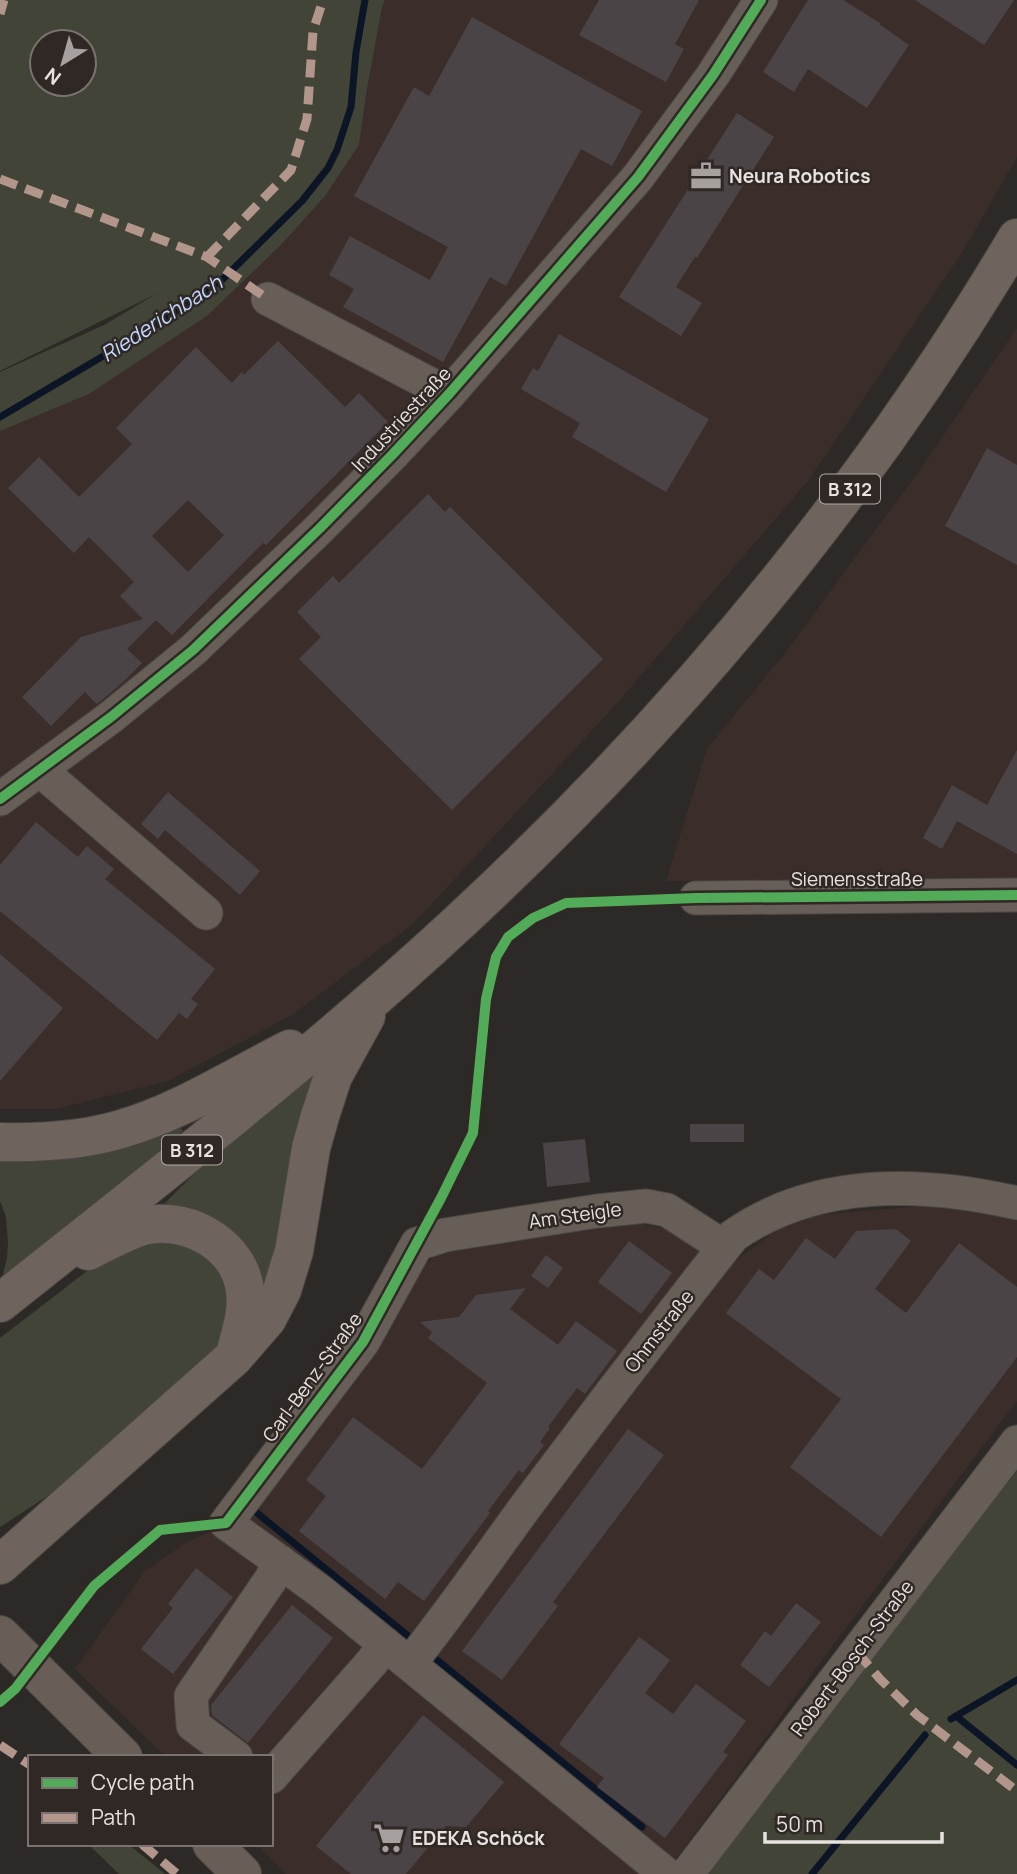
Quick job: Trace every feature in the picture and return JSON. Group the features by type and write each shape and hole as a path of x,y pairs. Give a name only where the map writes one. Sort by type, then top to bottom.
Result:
{"highway":[{"name":"B 312","path":"0,1303 255,1099 363,1008 492,892 639,741 708,665 866,467 956,337 1017,238"},
{"path":"0,1142 42,1143 119,1130 209,1091 363,1008"},
{"path":"0,1565 234,1357 267,1319 282,1290 294,1251 320,1116 333,1076 363,1008"},
{"path":"33,1277 146,1225 171,1223 200,1231 219,1243 237,1265 245,1289 245,1315 234,1357"}],"main road":[{"path":"0,1635 121,1755"},
{"path":"214,1846 242,1874"}],"street":[{"name":"Industriestraße","path":"0,799 151,686 193,650 393,454 449,394 638,177 713,75 761,0"},
{"name":"Industriestraße","path":"268,299 449,394"},
{"path":"40,770 206,912"},
{"name":"Siemensstraße","path":"696,898 1017,895"},
{"name":"Ohmstraße","path":"273,1775 372,1662 397,1654 438,1628 602,1406 733,1236 752,1222 810,1199 875,1189 920,1188 1017,1203"},
{"name":"Am Steigle","path":"417,1244 445,1235 646,1206 667,1210 724,1247"},
{"name":"Carl-Benz-Straße","path":"417,1244 363,1342 226,1523 320,1591 666,1874"},
{"name":"Robert-Bosch-Straße","path":"687,1874 1017,1442"},
{"path":"233,1755 193,1725 191,1696 271,1579 279,1562"}],"shaded area":[{"path":"385,0 1017,0 1017,157 963,251 808,481 611,710 413,924 292,1015 168,1081 55,1109 0,1109 0,431 89,394 207,316 281,245 325,196 359,145"},
{"path":"1017,328 1017,878 666,881 707,749 785,653 919,471"},
{"path":"933,1205 1017,1216 1017,1401 665,1874 286,1874 258,1846 273,1846 273,1755 164,1755 75,1669 145,1571 184,1544 247,1514 424,1264 445,1250 634,1222 666,1229 726,1268 779,1228 817,1215"}],"green space":[{"path":"0,0 385,0 359,145 325,196 281,245 207,316 89,394 0,431 0,372 104,325 156,294 0,371"},
{"path":"319,1067 270,1291 159,1209 212,1156"},
{"path":"175,1122 183,1131 134,1178 2,1278 8,1243 6,1217 0,1201 0,1154"},
{"path":"150,1238 202,1247 232,1285 226,1340 57,1490 0,1527 0,1338 104,1258"},
{"path":"1017,1471 1017,1874 705,1874 885,1638"},
{"path":"90,1846 130,1846 165,1874 119,1874"}],"building":[{"path":"599,0 699,0 675,44 684,49 666,82 579,35"},
{"path":"808,0 843,0 909,45 867,108 808,69 794,92 763,72"},
{"path":"915,0 1014,0 984,45"},
{"path":"472,17 642,111 612,166 581,149 506,286 490,277 443,362 343,307 354,289 329,275 350,236 430,280 448,247 354,196 414,87 429,96"},
{"path":"737,113 774,137 676,287 702,303 681,336 619,297"},
{"path":"559,334 709,419 666,492 572,437 580,423 521,389 533,368 538,371"},
{"path":"278,341 345,407 359,393 388,422 172,635 156,620 127,649 142,663 122,683 97,704 85,692 51,726 22,697 81,637 143,619 120,596 134,582 89,537 74,553 8,488 39,457 79,497 132,444 116,428 196,347 232,383 242,372 244,375","holes":["188,500 224,535 188,572 152,536"]},
{"path":"987,448 1017,465 1017,565 945,526"},
{"path":"428,494 445,512 450,507 603,659 452,810 299,659 321,637 297,612 333,576 339,583"},
{"path":"1017,750 1017,854 957,821 942,849 923,838 952,785 987,805"},
{"path":"168,792 260,871 240,895 165,830 158,839 141,824"},
{"path":"36,822 78,857 87,846 114,869 105,879 215,969 191,999 198,1004 187,1019 179,1013 157,1040 0,911 0,865"},
{"path":"0,954 63,1008 0,1081"},
{"path":"690,1124 744,1124 744,1142 690,1142"},
{"path":"585,1139 590,1182 547,1187 543,1143"},
{"path":"896,1229 911,1241 875,1289 906,1313 959,1243 1017,1287 1017,1357 881,1537 790,1467 841,1399 726,1313 759,1269 774,1280 806,1238 835,1259 856,1231"},
{"path":"629,1241 672,1273 641,1314 598,1282"},
{"path":"546,1255 563,1268 548,1288 531,1276"},
{"path":"526,1288 510,1309 558,1345 576,1321 617,1351 585,1394 577,1388 548,1427 550,1428 540,1442 544,1445 523,1473 519,1470 424,1601 398,1582 385,1599 299,1531 326,1496 306,1480 353,1417 422,1469 487,1383 428,1338 432,1332 420,1322 459,1317 476,1295"},
{"path":"628,1429 664,1455 553,1602 558,1606 502,1680 462,1651"},
{"path":"196,1568 233,1597 173,1674 141,1649 173,1608 168,1604"},
{"path":"796,1603 821,1622 769,1687 740,1665 765,1631 771,1636"},
{"path":"292,1605 333,1638 248,1743 212,1715 211,1705"},
{"path":"639,1637 670,1660 645,1693 673,1714 696,1684 746,1721 723,1752 728,1755 665,1838 597,1787 604,1778 559,1744"},
{"path":"423,1715 504,1782 466,1827 446,1826 406,1874 351,1874 316,1846"}],"waterway":[{"name":"Riederichbach","path":"0,417 154,326 223,279 302,201 328,168 351,107 356,52 365,0"},
{"path":"257,1513 407,1635"},
{"path":"437,1660 642,1827"},
{"path":"951,1719 1017,1680"},
{"path":"956,1716 1017,1765"},
{"path":"812,1874 925,1735"}],"marked path":[{"path":"0,14 4,0"},
{"path":"207,257 291,170 307,119 313,31 323,0"},
{"path":"0,179 207,257 268,299"},
{"path":"857,1652 917,1715 1017,1791"},
{"path":"0,1745 28,1764"},
{"path":"144,1846 177,1874"}],"cycle path":[{"path":"0,799 111,717 193,650 393,454 449,394 638,177 713,75 761,0"},
{"path":"0,1702 15,1689 94,1586 160,1530 226,1523 363,1342 473,1133 486,999 496,957 508,937 533,918 566,903 696,898 1017,895"}],"place":[{"name":"Neura Robotics","path":"706,176"},
{"name":"EDEKA Schöck","path":"389,1838"}]}
